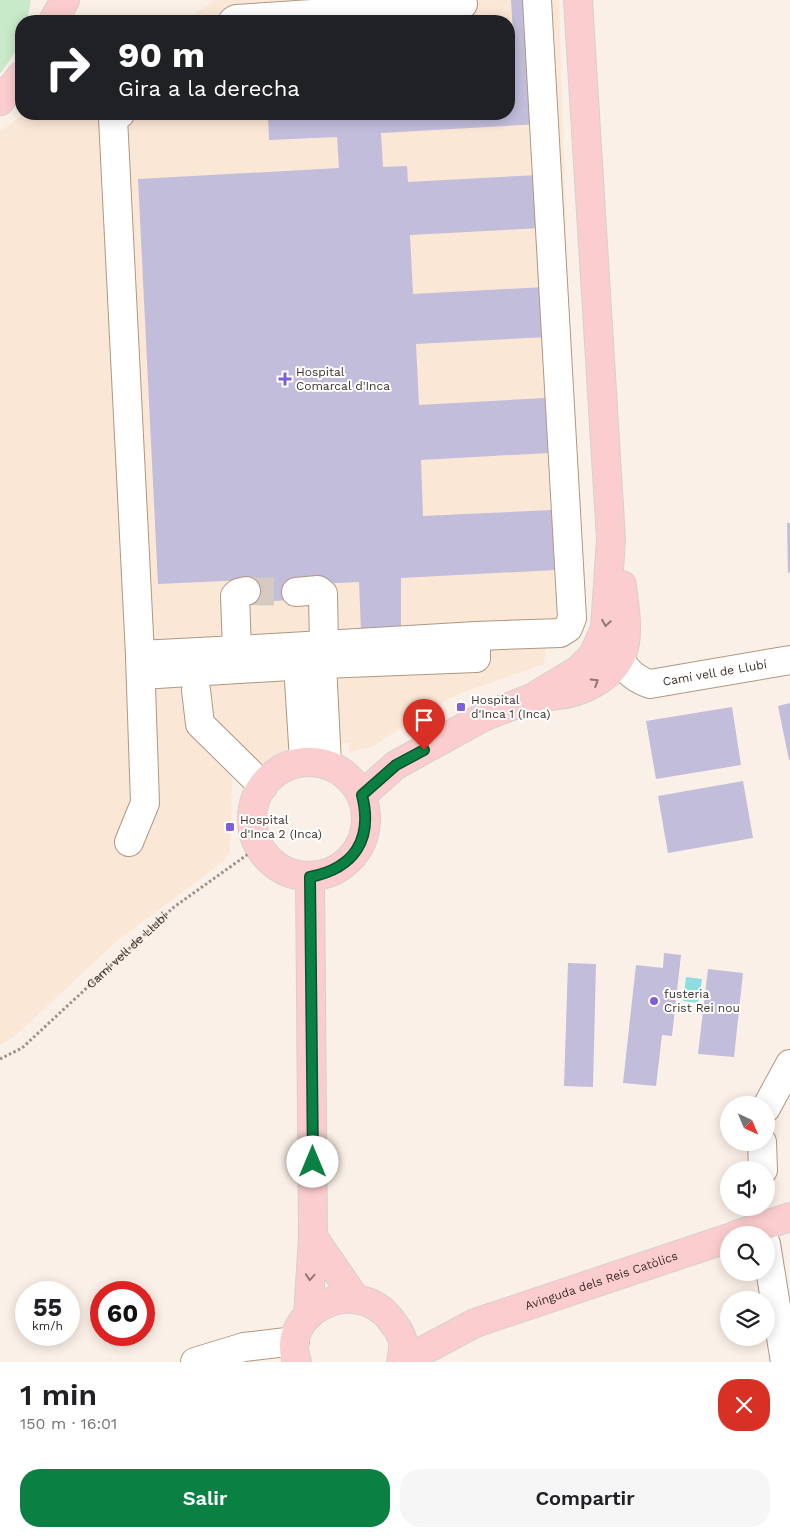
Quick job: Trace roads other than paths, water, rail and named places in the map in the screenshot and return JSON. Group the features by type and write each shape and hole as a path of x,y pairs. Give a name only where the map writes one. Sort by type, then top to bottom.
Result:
{"main road":[{"path":"48,15 51,0"},
{"path":"56,15 65,0"},
{"path":"362,795 396,765 483,717 532,698 578,670 593,655 601,642 608,610 607,581 611,539 578,0"},
{"path":"0,101 15,83"},
{"path":"532,698 564,695 581,690 602,678 620,660 625,645 626,629 622,581 611,539"},
{"path":"315,763 347,776 362,795 366,823 365,832 358,850 345,864 329,873 310,877 295,875 280,869 268,860 258,847 252,829 252,810 258,792 270,777 285,766 315,763"},
{"path":"308,1316 313,1237 310,877"},
{"path":"770,1226 790,1217"},
{"path":"313,1237 355,1298"},
{"name":"Avinguda dels Reis Catòlics","path":"466,1328 720,1241"},
{"path":"292,1355 300,1328 308,1316 321,1305 337,1299 355,1298 372,1303 386,1313 396,1327 404,1344 401,1362"},
{"path":"396,1327 466,1328"},
{"path":"401,1362 466,1328"}],"street":[{"path":"140,665 237,650 310,655 476,658 476,636 560,633 568,628 572,618 537,0"},
{"path":"234,13 296,7 463,4"},
{"path":"113,120 145,803 129,842"},
{"path":"296,592 318,590 324,594 310,655 315,763"},
{"path":"237,650 235,596 238,592 246,591"},
{"path":"140,665 310,655"},
{"name":"Camí vell de Llubí","path":"620,660 638,680 650,684 790,660"},
{"path":"196,690 200,724 263,786"},
{"path":"773,1096 790,1064"},
{"path":"773,1281 785,1362"},
{"path":"195,1362 244,1347 292,1355"}],"water":[{"path":"686,977 702,979 698,1003 683,1001"}],"tunnel":[{"path":"246,591 296,592"}],"place":[{"name":"Hospital Comarcal d'Inca","path":"285,379"},
{"name":"Hospital d'Inca 1 (Inca)","path":"461,707"},
{"name":"Hospital d'Inca 2 (Inca)","path":"230,827"},
{"name":"fusteria Crist Rei nou","path":"654,1001"}]}
